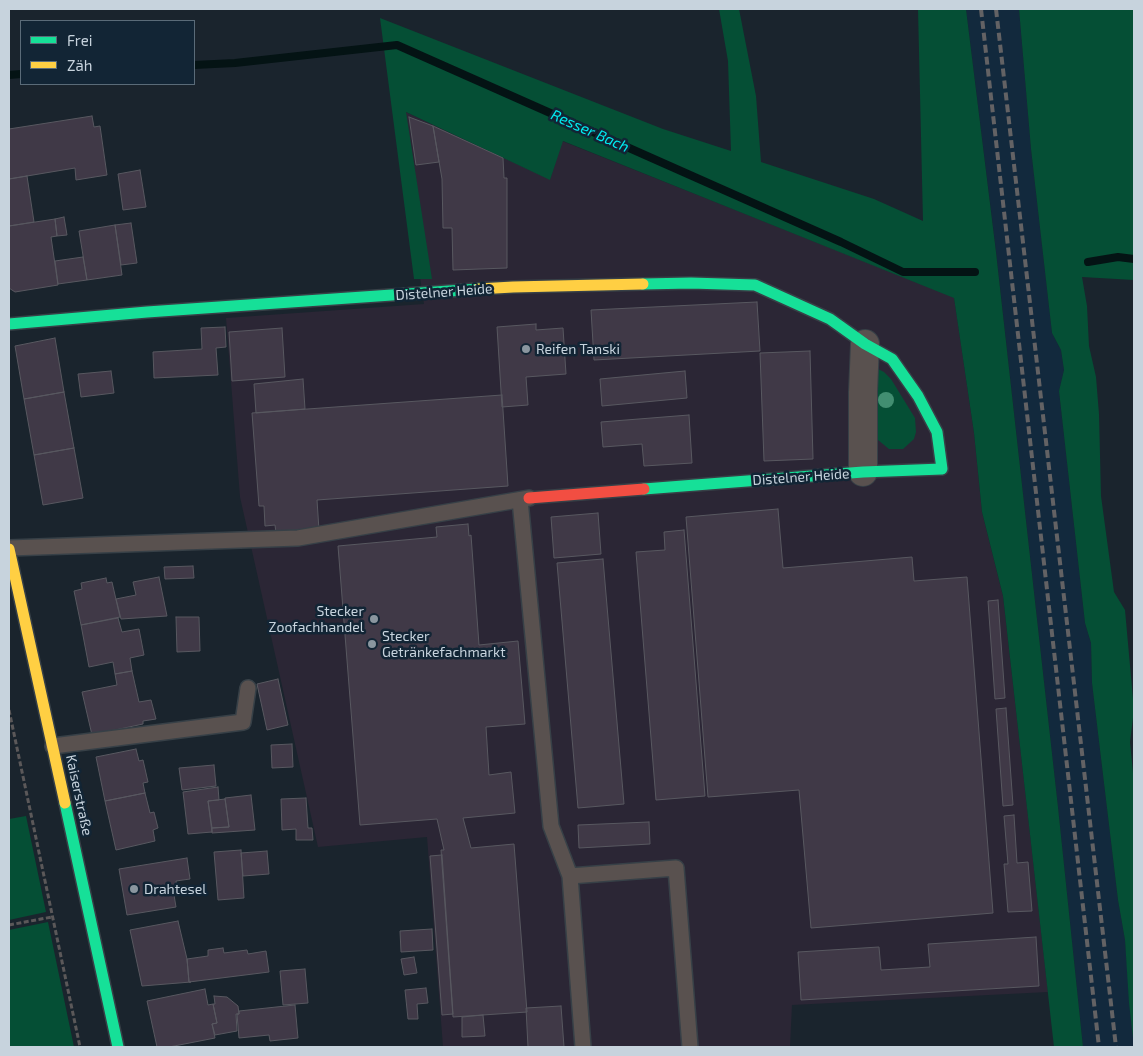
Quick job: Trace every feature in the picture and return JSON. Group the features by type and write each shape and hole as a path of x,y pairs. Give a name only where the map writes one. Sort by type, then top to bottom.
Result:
{"street":[{"name":"Distelner Heide","path":"9,324 157,311 513,288 691,283 755,285 830,319 865,344 892,359 918,396 937,432 942,469 863,472 524,499"},
{"name":"Distelner Heide","path":"863,472 865,344"},
{"name":"Kaiserstraße","path":"9,549 118,1047"}],"lane":[{"path":"9,549 298,538 524,499 552,826 570,876 583,1047"},
{"path":"53,746 242,722 248,688"},
{"path":"570,876 676,868 690,1047"}],"path":[{"path":"9,710 80,1047"},
{"path":"9,925 52,916"}],"shaded area":[{"path":"966,9 1019,9 1031,149 1052,333 1061,350 1064,370 1059,391 1085,623 1091,643 1092,683 1118,900 1125,940 1134,1047 1083,1047 996,251"},
{"path":"395,107 550,179 562,141 954,297 974,433 982,512 1003,596 1048,992 792,1005 790,1047 443,1047 427,837 318,847 240,497 226,318 424,304"}],"green space":[{"path":"719,9 739,9 756,96 761,162 874,199 923,221 918,9 966,9 996,252 1083,1047 1054,1047 1003,596 982,512 974,433 954,298 563,141 550,180 406,112 432,279 414,279 380,18 663,129 731,151 728,61"},
{"path":"1019,9 1134,9 1134,280 1082,277 1087,306 1089,346 1096,377 1101,496 1114,592 1125,610 1134,710 1130,742 1134,783 1134,1047 1125,940 1118,900 1092,683 1091,643 1085,623 1059,391 1064,370 1061,350 1052,333 1031,149"},
{"path":"876,368 884,372 891,379 915,418 916,432 914,439 903,449 889,449 878,440 875,433"},
{"path":"26,816 46,912 9,920 9,819"},
{"path":"48,922 74,1047 9,1047 9,930"}],"building":[{"path":"92,116 94,127 100,126 107,175 76,180 75,168 9,179 9,129"},
{"path":"409,117 433,126 439,162 416,165"},
{"path":"433,126 503,158 504,178 507,178 507,268 453,270 452,228 443,228 442,179"},
{"path":"140,170 146,207 123,210 118,174"},
{"path":"27,176 34,222 9,226 9,179"},
{"path":"64,217 67,235 57,236 55,219"},
{"path":"55,219 57,236 51,237 58,285 15,292 9,288 9,226"},
{"path":"131,223 137,263 121,265 115,225"},
{"path":"115,225 122,275 87,280 79,231"},
{"path":"83,257 87,280 58,284 55,261"},
{"path":"757,302 760,351 594,360 591,310"},
{"path":"536,324 536,330 563,328 566,374 526,377 528,405 502,407 497,327"},
{"path":"225,327 226,347 216,348 218,375 154,378 153,352 202,349 201,328"},
{"path":"282,328 285,377 232,381 229,332"},
{"path":"55,338 64,392 24,399 15,346"},
{"path":"810,351 813,459 764,461 760,353"},
{"path":"111,371 114,393 81,397 78,374"},
{"path":"685,371 687,398 602,406 600,379"},
{"path":"303,379 305,409 256,413 254,384"},
{"path":"64,392 74,448 34,455 24,399"},
{"path":"502,395 508,486 317,500 319,530 276,533 275,525 265,526 264,506 259,506 252,413"},
{"path":"689,415 692,463 644,466 642,444 603,447 601,422"},
{"path":"74,448 83,498 43,505 34,455"},
{"path":"778,509 783,568 912,557 914,581 967,577 993,913 811,928 799,790 708,797 686,517"},
{"path":"598,513 601,554 554,558 551,517"},
{"path":"468,524 469,536 471,535 479,645 518,641 525,724 486,727 489,775 511,772 515,813 463,818 471,848 514,844 527,1012 453,1017 441,850 444,850 437,819 360,825 338,546 437,537 436,527"},
{"path":"684,530 705,796 656,800 636,552 665,550 664,532"},
{"path":"603,559 624,804 578,808 557,563"},
{"path":"193,566 194,578 165,579 164,567"},
{"path":"159,577 167,616 121,619 116,599 136,595 133,582"},
{"path":"106,578 107,583 112,582 120,617 81,625 74,591 82,589 81,583"},
{"path":"998,600 1005,698 995,699 988,601"},
{"path":"176,617 199,617 200,651 177,652"},
{"path":"118,618 122,632 139,629 144,655 130,658 132,671 115,674 113,662 89,667 81,625"},
{"path":"132,671 139,702 151,700 156,719 143,721 143,724 92,735 82,692 117,685 115,674"},
{"path":"278,679 288,725 267,730 257,684"},
{"path":"1006,708 1013,805 1003,806 996,709"},
{"path":"292,744 293,767 272,768 271,745"},
{"path":"136,749 139,761 143,760 148,782 143,783 145,793 105,801 96,757"},
{"path":"214,765 216,786 182,790 179,768"},
{"path":"218,787 219,800 208,801 212,832 188,834 183,792"},
{"path":"145,793 150,813 154,812 158,828 153,830 155,841 116,850 105,801"},
{"path":"251,795 255,830 212,833 212,828 229,827 225,798"},
{"path":"306,798 308,828 312,828 313,840 296,840 296,829 282,830 281,799"},
{"path":"225,799 229,827 212,828 208,801"},
{"path":"1014,815 1017,863 1028,862 1032,911 1008,912 1004,864 1008,864 1004,816"},
{"path":"649,822 650,844 579,848 578,825"},
{"path":"241,850 244,898 218,900 214,852"},
{"path":"267,851 269,874 243,876 241,853"},
{"path":"442,855 453,1014 442,1015 430,856"},
{"path":"187,858 190,879 176,881 178,894 174,895 176,907 127,915 119,869"},
{"path":"178,921 187,959 189,982 191,982 142,986 130,930"},
{"path":"432,929 433,950 401,952 400,931"},
{"path":"1036,937 1039,986 801,1000 798,952 879,947 881,970 930,967 928,944"},
{"path":"223,948 224,953 247,950 248,954 266,951 269,972 189,982 187,959 208,956 208,950"},
{"path":"414,957 417,973 404,975 401,959"},
{"path":"305,969 308,1003 283,1005 280,971"},
{"path":"426,988 428,1003 417,1004 418,1019 408,1019 405,990"},
{"path":"205,989 208,1005 213,1004 217,1023 212,1024 215,1038 169,1047 157,1047 147,1001"},
{"path":"214,996 227,997 238,1006 239,1014 236,1014 237,1031 215,1035 212,1024 217,1023 213,1004 215,1004"},
{"path":"295,1005 298,1038 270,1041 269,1035 239,1038 237,1014 239,1014 239,1011"},
{"path":"561,1006 564,1047 528,1047 526,1008"},
{"path":"483,1015 485,1036 462,1037 462,1017"}],"waterway":[{"name":"Resser Bach","path":"195,65 235,63 397,45 841,242 903,272 975,272"},
{"name":"Resser Bach","path":"9,75 20,74"},
{"name":"Resser Bach","path":"1088,262 1118,257 1134,259"}],"railway":[{"path":"981,9 1099,1047"},
{"path":"996,9 1116,1047"}],"traffic: fast":[{"path":"643,284 755,285 830,319 865,344 892,359 918,396 937,432 942,469 863,472 644,489"},
{"path":"9,324 147,312 478,289"},
{"path":"65,803 118,1047"}],"traffic: slow":[{"path":"478,289 643,284"},
{"path":"9,549 65,803"}],"traffic: jam":[{"path":"529,498 644,489"}],"place":[{"name":"Reifen Tanski","path":"526,349"},
{"name":"Stecker Zoofachhandel","path":"374,619"},
{"name":"Stecker Getränkefachmarkt","path":"372,644"},
{"name":"Drahtesel","path":"134,889"}]}
